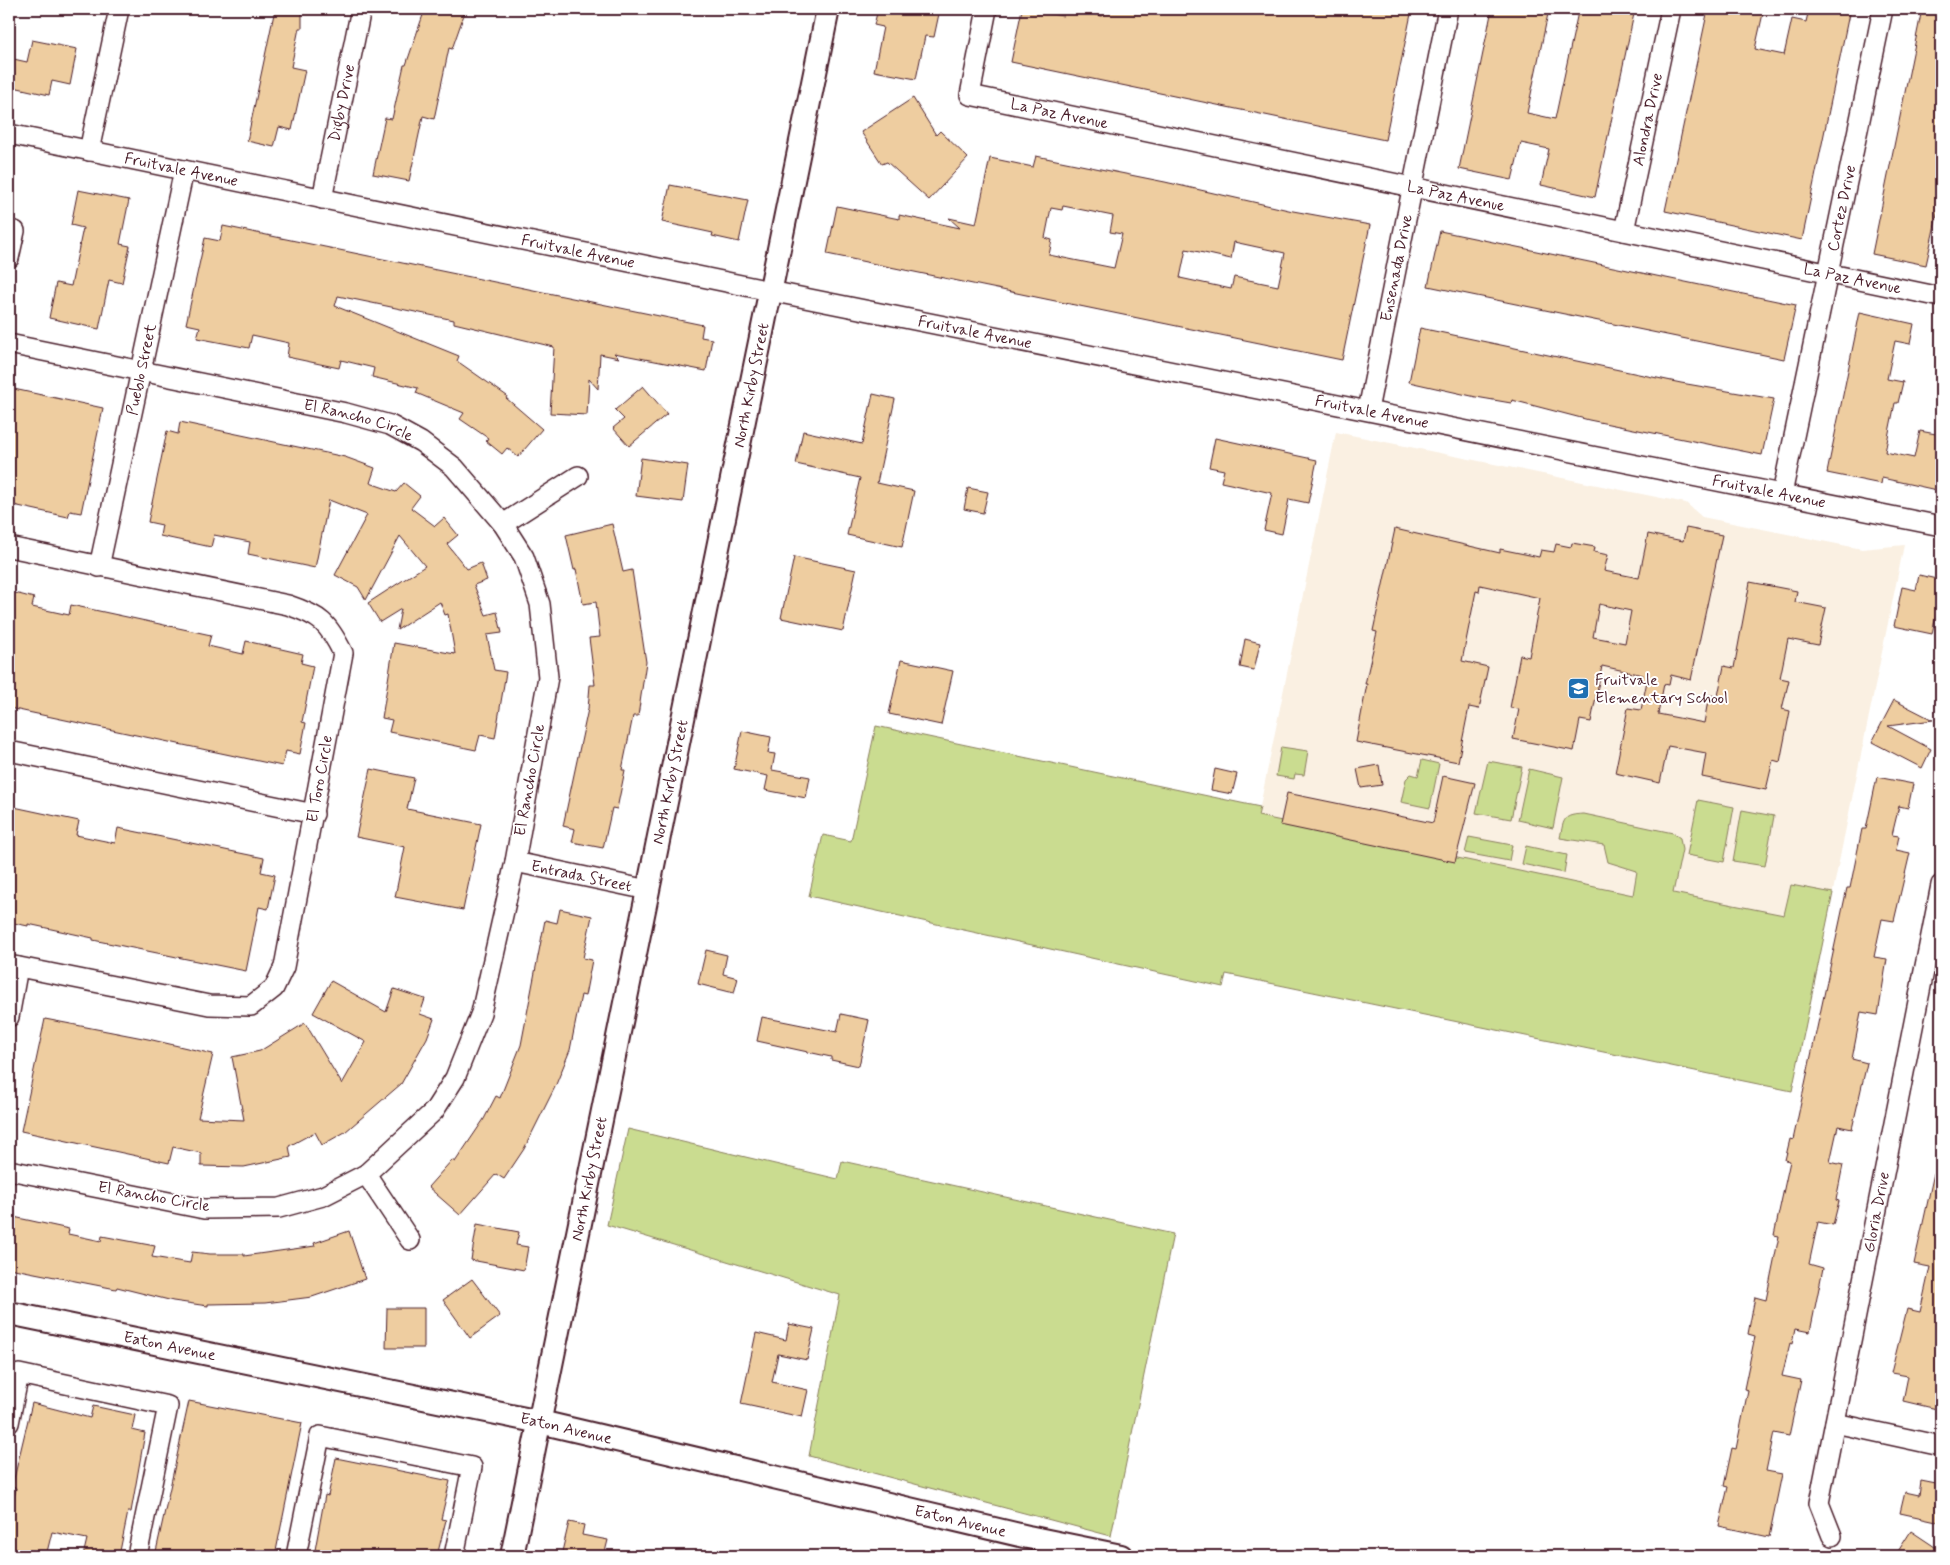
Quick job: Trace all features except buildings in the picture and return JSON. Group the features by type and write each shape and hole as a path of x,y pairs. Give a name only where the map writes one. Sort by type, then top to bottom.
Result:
{"street":[{"path":"89,151 119,9"},
{"name":"Digby Drive","path":"322,199 361,9"},
{"name":"North Kirby Street","path":"512,1556 828,9"},
{"name":"La Paz Avenue","path":"987,9 970,95 1941,297"},
{"name":"Ensenada Drive","path":"1368,410 1448,9"},
{"name":"Alondra Drive","path":"1624,231 1671,9"},
{"name":"Cortez Drive","path":"1782,494 1884,9"},
{"name":"Fruitvale Avenue","path":"9,134 770,291 1941,526"},
{"name":"Pueblo Street","path":"98,567 184,170"},
{"path":"9,258 15,231"},
{"name":"El Rancho Circle","path":"9,344 346,413 390,425 421,442 454,467 504,524 524,557 540,604 548,677 515,862 481,1013 455,1078 434,1111 366,1174 323,1196 280,1208 204,1209 9,1170"},
{"path":"504,524 578,476"},
{"name":"El Toro Circle","path":"9,547 288,605 307,611 330,628 343,653 284,967 274,988 251,1006 208,1005 13,966"},
{"path":"9,751 314,814"},
{"name":"Entrada Street","path":"515,862 648,890"},
{"name":"Gloria Drive","path":"1832,1536 1819,1503 1941,885"},
{"path":"9,1017 13,966"},
{"path":"366,1174 410,1240"},
{"name":"Eaton Avenue","path":"9,1313 540,1422 1028,1538 1120,1556"},
{"path":"9,1423 19,1374 168,1406 137,1556"},
{"path":"1834,1423 1941,1446"},
{"path":"296,1556 320,1436 472,1467 454,1556"}],"shaded area":[{"name":"Fruitvale Elementary School","path":"1336,432 1686,503 1702,517 1862,549 1904,545 1792,1091 1226,974"}],"green space":[{"path":"876,726 1260,807 1258,816 1633,895 1637,871 1608,862 1604,845 1560,838 1562,826 1568,817 1584,814 1673,833 1680,838 1682,850 1673,893 1784,915 1791,885 1833,893 1792,1091 1226,974 1223,987 809,896 823,835 851,841"},
{"path":"1281,747 1308,751 1304,775 1295,774 1294,779 1276,776"},
{"path":"1422,760 1439,764 1430,808 1401,802 1406,779 1411,774 1418,776"},
{"path":"1488,761 1522,767 1511,819 1476,813"},
{"path":"1529,769 1563,777 1553,828 1518,820"},
{"path":"1698,800 1734,807 1724,862 1687,855"},
{"path":"1742,810 1774,816 1765,866 1733,861"},
{"path":"1469,837 1512,845 1509,861 1465,853"},
{"path":"1526,846 1567,855 1564,873 1522,864"},
{"path":"628,1129 838,1179 842,1161 1173,1234 1111,1536 809,1456 840,1295 607,1225"}],"place":[{"name":"Fruitvale Elementary School","path":"1579,689"}]}
